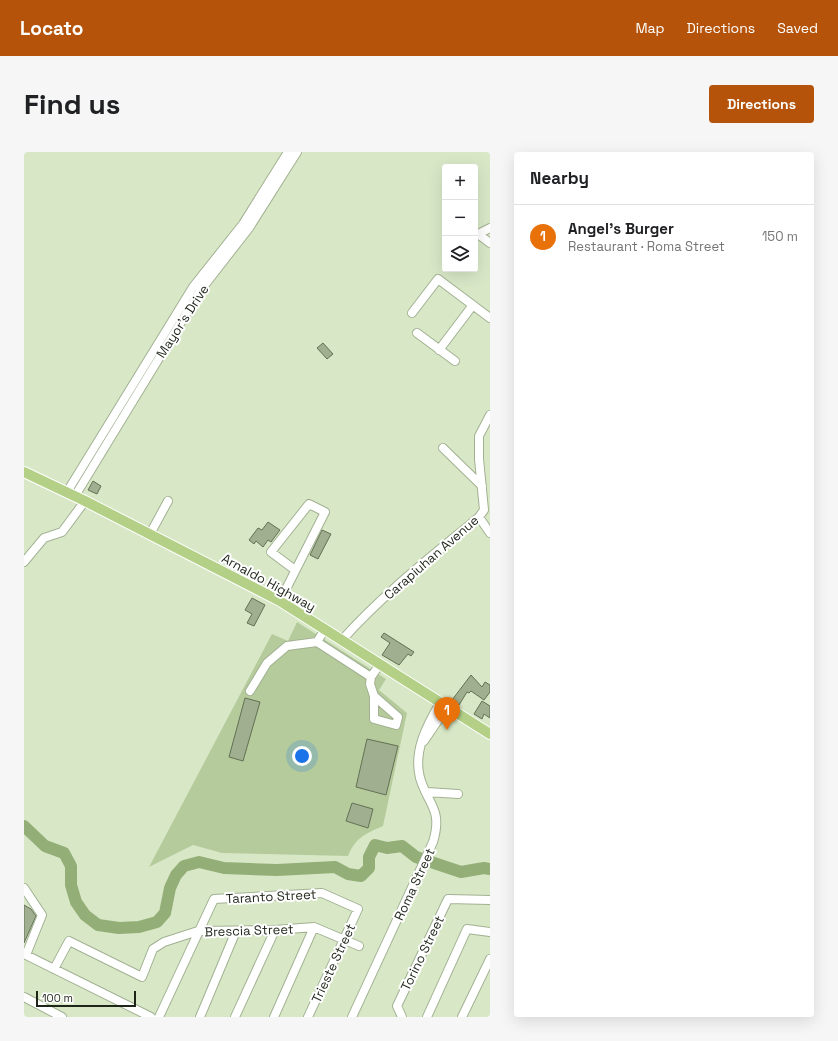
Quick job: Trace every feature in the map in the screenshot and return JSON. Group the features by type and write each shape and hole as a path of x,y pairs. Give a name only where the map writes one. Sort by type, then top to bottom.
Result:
{"main road":[{"name":"Arnaldo Highway","path":"24,472 85,501 280,601 490,734"}],"street":[{"name":"Mayor's Drive","path":"172,329 193,287 243,224 288,152"},
{"name":"Mayor's Drive","path":"71,494 172,329 204,285 249,228 298,152"},
{"path":"478,233 490,228"},
{"path":"478,234 490,243"},
{"path":"412,313 438,279 490,318"},
{"path":"439,350 473,305"},
{"path":"417,333 455,361"},
{"name":"Carapiuhan Avenue","path":"342,640 361,618 405,578 479,517 484,510 487,500 482,486 479,459 479,436 490,415"},
{"path":"443,448 482,486"},
{"path":"24,562 44,538 62,532 85,501"},
{"path":"150,534 168,501"},
{"path":"280,601 325,512 309,504 271,552 295,570"},
{"path":"479,517 490,533"},
{"path":"317,642 325,629"},
{"path":"250,690 267,663 285,648 290,645 317,642 371,677"},
{"path":"374,696 370,684 371,677 380,664"},
{"name":"Roma Street","path":"353,1016 429,851 437,830 437,819 434,808 420,777 419,767 421,745 426,728 444,705"},
{"path":"426,792 458,794"},
{"path":"24,888 42,915 25,954 151,1017"},
{"name":"Taranto Street","path":"159,1017 214,899 322,893 358,909"},
{"name":"Torino Street","path":"402,1017 396,1006 448,899 490,900"},
{"name":"Trieste Street","path":"308,1017 358,909"},
{"path":"274,1017 314,927"},
{"name":"Brescia Street","path":"54,969 70,941 142,977 153,949 164,942 198,931 275,930 314,927 344,938 359,946"},
{"path":"427,1017 468,929 490,932"},
{"path":"235,1017 275,930"},
{"path":"200,1017 236,931"},
{"path":"462,1017 490,959"},
{"path":"24,997 62,1017"}],"green space":[{"path":"297,622 386,679 379,690 407,713 383,826 371,831 358,840 354,844 348,856 222,853 193,845 149,867 272,634 288,641"}],"building":[{"path":"323,343 333,354 327,359 317,348"},
{"path":"93,481 101,486 97,494 88,490"},
{"path":"268,522 280,530 271,542 268,540 263,547 256,541 254,544 249,540 258,528 262,530"},
{"path":"322,530 331,534 318,559 310,555"},
{"path":"252,598 265,605 254,626 247,623 252,614 245,610"},
{"path":"384,633 414,652 411,656 408,654 399,665 382,655 390,643 381,637"},
{"path":"471,675 482,687 485,682 490,685 490,692 484,700 471,691 469,693 467,692 459,705 452,700"},
{"path":"245,698 260,702 243,761 229,757"},
{"path":"482,701 490,706 490,718 484,714 482,719 474,714"},
{"path":"367,739 398,746 386,795 356,787"},
{"path":"352,803 373,809 368,828 346,821"},
{"path":"24,905 31,909 36,916 24,943"}],"waterway":[{"path":"24,826 45,846 64,853 71,866 71,885 76,902 85,915 98,925 119,928 139,927 157,922 165,913 170,888 176,875 184,866 199,862 224,868 277,870 335,867 348,874 361,876 369,868 369,857 375,845 387,848 402,846 416,857 461,872 484,868 490,869"}],"place":[{"name":"Angel's Burger","path":"447,730"}]}
